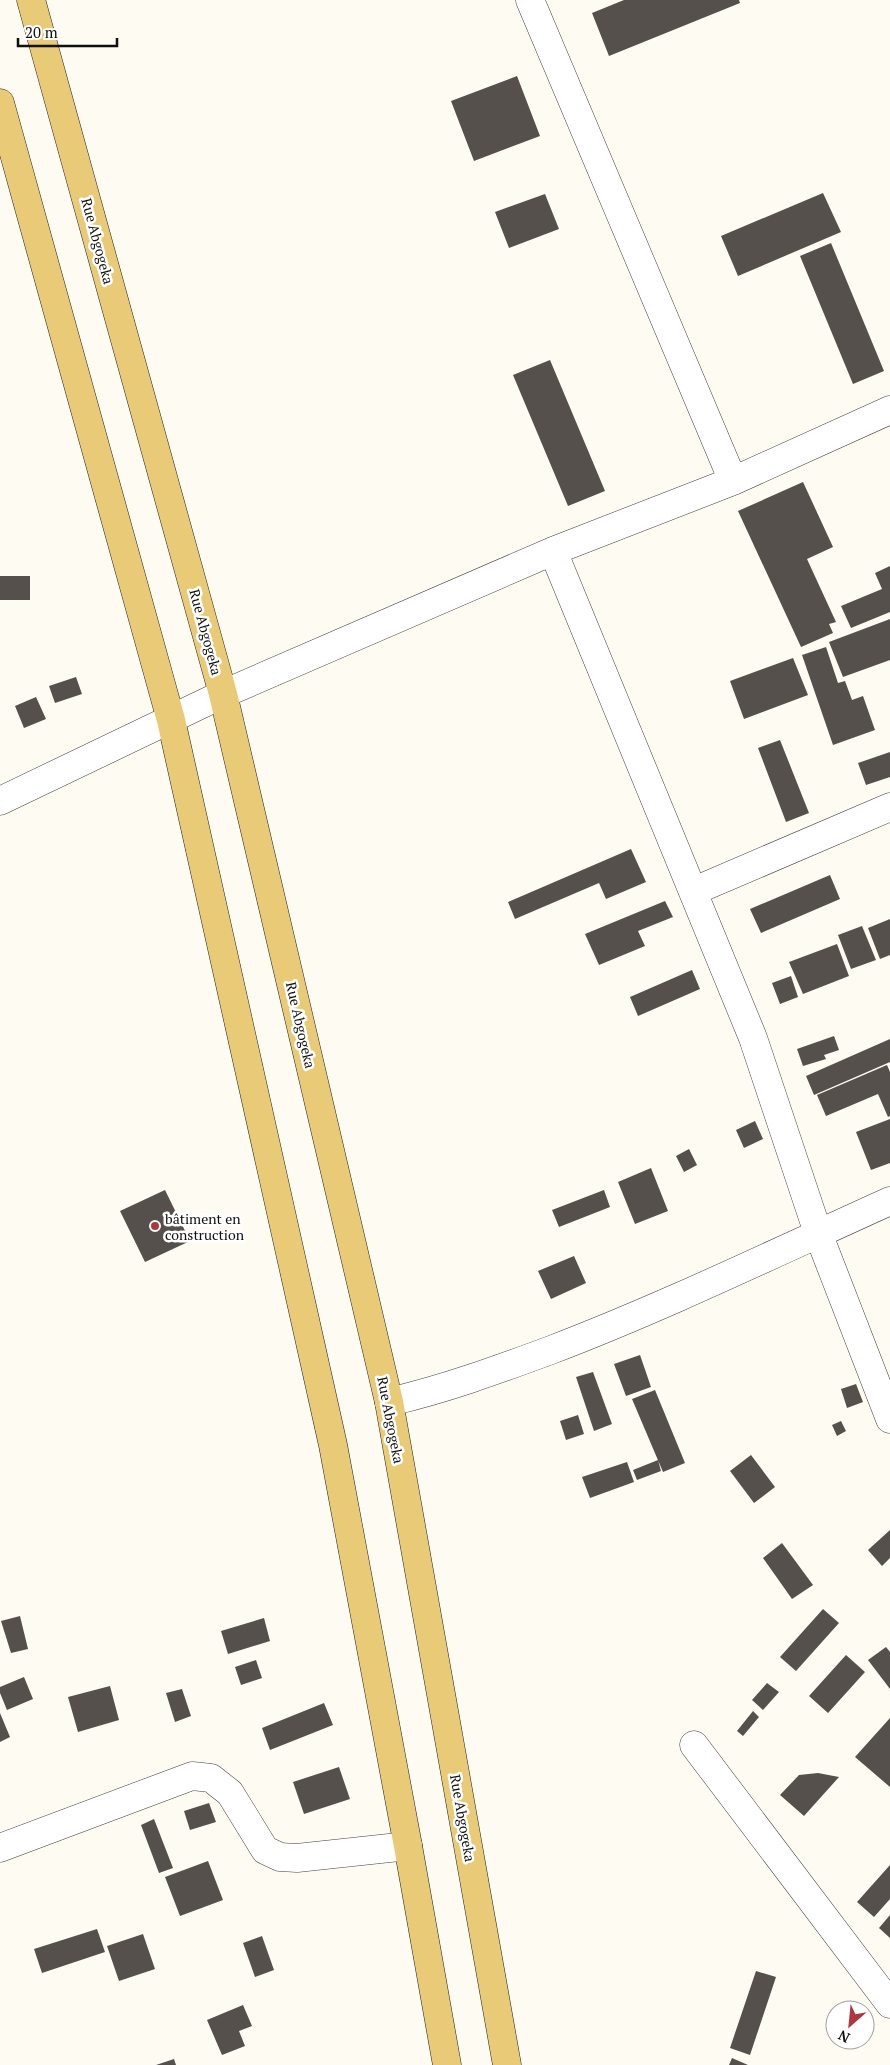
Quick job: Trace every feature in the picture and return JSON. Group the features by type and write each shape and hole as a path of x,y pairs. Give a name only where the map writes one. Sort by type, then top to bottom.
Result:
{"main road":[{"name":"Rue Abgogeka","path":"31,0 223,694 389,1402 506,2065"},
{"path":"0,103 171,720 333,1445 447,2065"}],"street":[{"path":"530,0 733,481"},
{"path":"0,801 223,694 553,551 733,481 890,410"},
{"path":"553,551 753,1038 818,1233 890,1419"},
{"path":"694,891 890,807"},
{"path":"389,1402 434,1392 483,1376 626,1321 890,1201"},
{"path":"694,1745 890,2004"},
{"path":"0,1848 192,1776 212,1778 230,1793 265,1850 280,1857 297,1858 408,1846"}],"building":[{"path":"624,0 739,0 740,3 609,56 592,13"},
{"path":"517,76 540,136 474,161 451,101"},
{"path":"823,193 841,232 738,276 721,236"},
{"path":"545,194 559,229 509,248 495,212"},
{"path":"831,243 884,371 853,384 800,256"},
{"path":"550,360 605,491 568,506 513,375"},
{"path":"803,482 833,547 807,559 836,622 829,624 833,633 801,647 738,511"},
{"path":"890,566 890,612 851,628 841,606 882,589 875,573"},
{"path":"0,576 30,576 30,600 0,600"},
{"path":"890,619 890,660 843,677 829,642"},
{"path":"826,647 838,683 845,681 852,700 863,696 875,730 833,745 802,655"},
{"path":"793,658 808,695 744,719 730,681"},
{"path":"76,677 82,694 55,703 49,686"},
{"path":"36,697 46,719 24,728 15,706"},
{"path":"780,740 809,813 786,822 758,748"},
{"path":"890,752 890,777 866,785 858,763"},
{"path":"631,849 646,882 606,899 599,883 515,919 508,902"},
{"path":"830,875 840,899 761,933 750,909"},
{"path":"665,901 673,917 638,931 645,946 599,965 585,934"},
{"path":"890,919 890,955 880,959 868,928"},
{"path":"862,926 876,960 851,969 838,935"},
{"path":"837,944 849,976 803,994 789,962"},
{"path":"692,970 700,989 638,1016 630,997"},
{"path":"791,976 798,997 780,1004 772,983"},
{"path":"834,1036 839,1050 824,1055 826,1059 803,1066 797,1049"},
{"path":"890,1039 890,1062 814,1095 806,1076"},
{"path":"887,1065 890,1072 890,1116 888,1117 878,1094 826,1116 817,1095"},
{"path":"890,1119 890,1163 871,1170 856,1132"},
{"path":"755,1121 763,1139 744,1148 736,1130"},
{"path":"689,1149 697,1165 684,1172 676,1156"},
{"path":"651,1168 668,1211 635,1224 618,1182"},
{"name":"bâtiment en construction","path":"165,1190 190,1241 145,1262 120,1211"},
{"path":"604,1190 610,1207 559,1227 552,1210"},
{"path":"574,1256 586,1283 551,1299 538,1271"},
{"path":"640,1355 651,1387 626,1396 614,1364"},
{"path":"593,1372 612,1424 594,1431 576,1377"},
{"path":"856,1384 863,1402 847,1408 841,1389"},
{"path":"655,1390 685,1463 663,1472 632,1399"},
{"path":"578,1415 584,1434 566,1440 560,1421"},
{"path":"841,1421 846,1431 837,1436 832,1425"},
{"path":"751,1455 775,1487 754,1503 730,1471"},
{"path":"658,1460 661,1471 637,1480 633,1470"},
{"path":"627,1462 634,1482 590,1498 582,1477"},
{"path":"890,1530 890,1558 882,1566 868,1550"},
{"path":"782,1543 813,1585 792,1599 763,1558"},
{"path":"823,1609 839,1623 796,1671 780,1657"},
{"path":"20,1616 28,1649 11,1653 1,1621"},
{"path":"264,1618 270,1641 228,1654 221,1631"},
{"path":"886,1647 890,1652 890,1689 868,1660"},
{"path":"846,1655 865,1672 828,1713 809,1696"},
{"path":"256,1660 262,1678 241,1685 235,1667"},
{"path":"24,1677 33,1699 7,1710 0,1693 0,1687"},
{"path":"767,1683 779,1692 763,1710 752,1700"},
{"path":"110,1686 119,1720 78,1732 68,1697"},
{"path":"182,1689 191,1716 175,1722 166,1693"},
{"path":"324,1703 333,1725 270,1750 262,1728"},
{"path":"753,1711 759,1717 743,1736 737,1731"},
{"path":"0,1713 10,1737 0,1742"},
{"path":"890,1718 890,1787 855,1757"},
{"path":"339,1767 350,1799 304,1814 293,1782"},
{"path":"818,1773 839,1777 804,1816 780,1795 799,1775"},
{"path":"209,1803 216,1822 190,1830 184,1811"},
{"path":"154,1819 173,1868 159,1873 141,1825"},
{"path":"208,1861 223,1900 180,1916 165,1877"},
{"path":"890,1865 890,1899 874,1917 857,1902"},
{"path":"890,1915 890,1938 879,1928"},
{"path":"97,1929 105,1952 42,1973 34,1949"},
{"path":"143,1934 155,1969 119,1981 107,1946"},
{"path":"262,1936 274,1970 255,1977 243,1943"},
{"path":"756,1971 776,1977 750,2055 730,2048"},
{"path":"243,2005 252,2026 239,2031 245,2046 222,2055 207,2020"},
{"path":"732,2058 748,2065 729,2065"},
{"path":"174,2059 176,2065 156,2065"}],"place":[{"name":"bâtiment en construction","path":"155,1226"}]}
